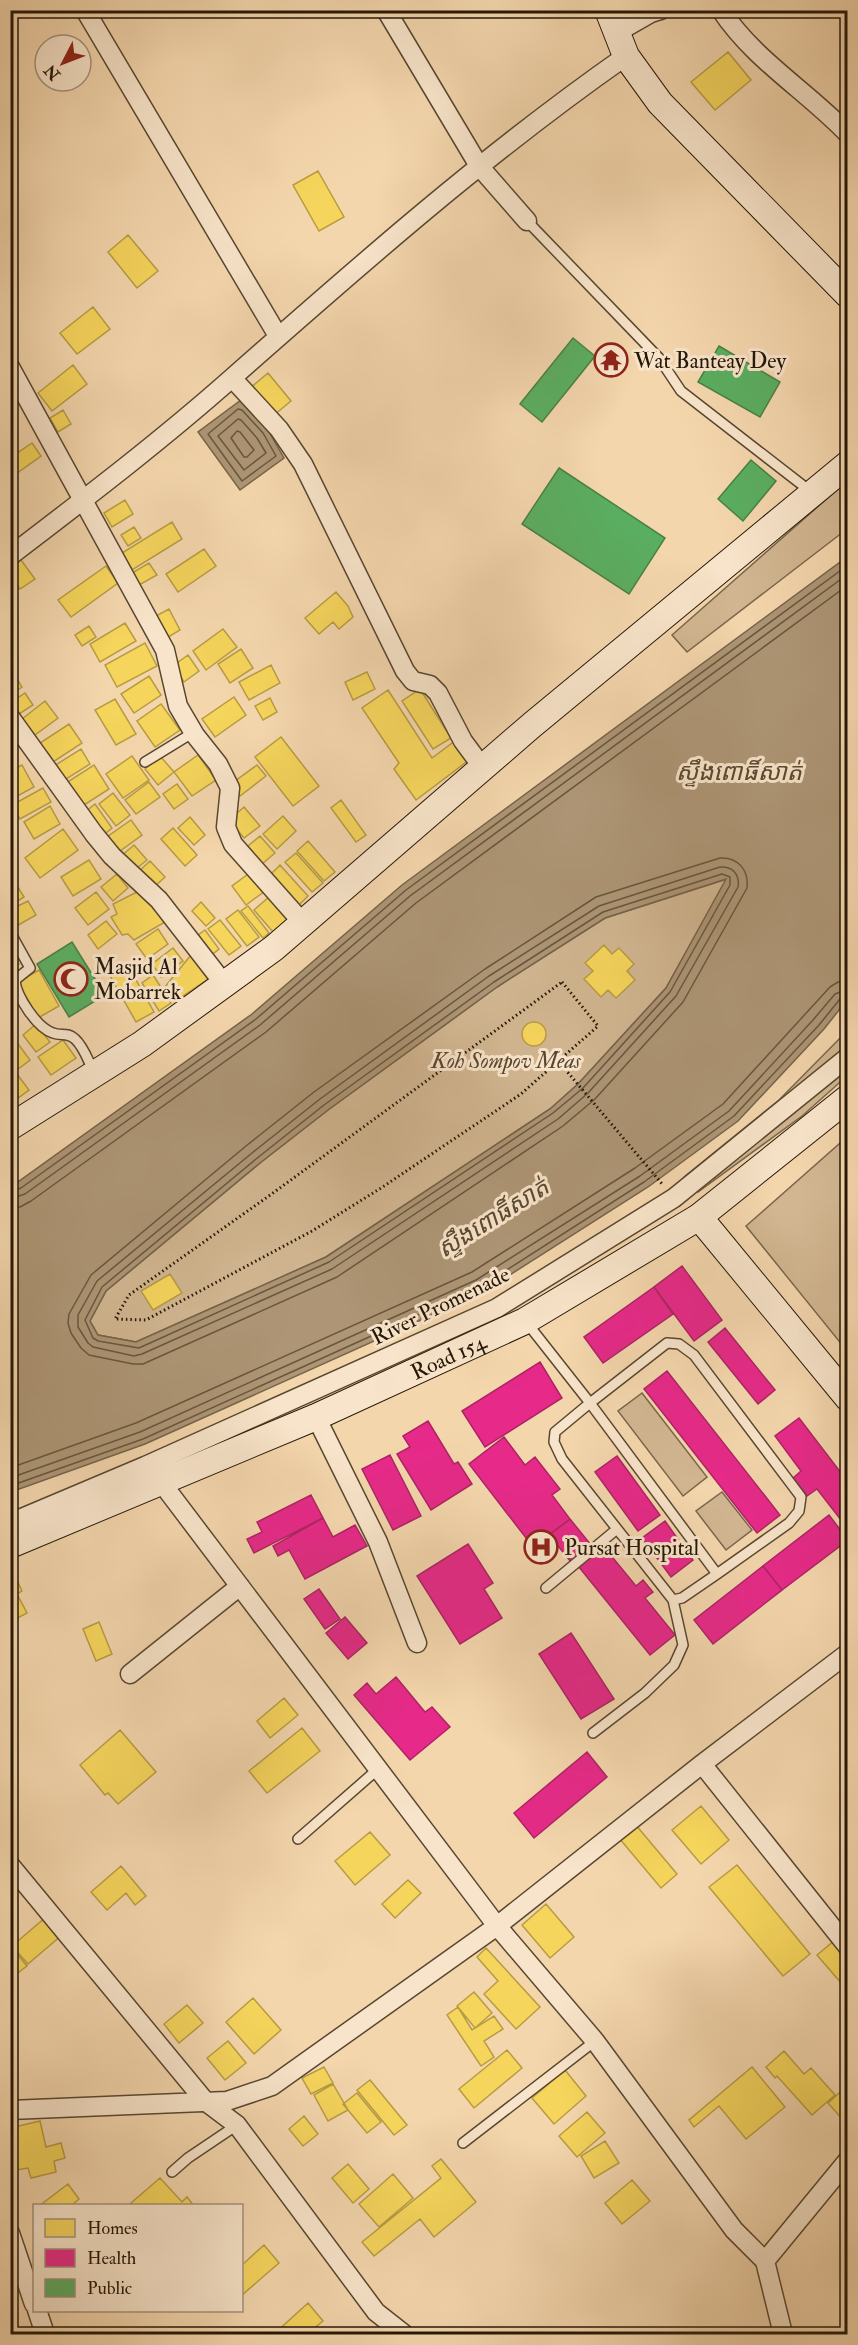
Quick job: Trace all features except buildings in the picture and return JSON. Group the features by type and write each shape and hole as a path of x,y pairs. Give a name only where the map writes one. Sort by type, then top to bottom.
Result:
{"street":[{"path":"85,10 278,336"},
{"path":"386,10 479,166 527,221"},
{"path":"10,556 83,500 232,378 278,336 479,166 582,87 617,33 651,13 661,10"},
{"path":"721,10 748,45 848,134"},
{"path":"617,33 660,103 848,296"},
{"path":"10,367 165,650 178,706 218,764 230,788 226,827 233,844 302,922"},
{"path":"232,378 279,429 303,464 405,671 413,681 430,685 438,693 463,741 483,768"},
{"path":"10,1128 95,1075 225,985 274,948 532,724 848,464"},
{"path":"10,717 94,834 112,856 159,900 225,985"},
{"name":"River Promenade","path":"10,1523 146,1466 497,1308 670,1193 848,1057"},
{"name":"Road 154","path":"10,1545 316,1417 525,1321 699,1217 848,1098"},
{"path":"670,1193 699,1217 848,1398"},
{"path":"316,1417 378,1542 417,1643"},
{"path":"161,1482 497,1926 595,2041 734,2230 765,2261 783,2334"},
{"path":"130,1674 240,1586"},
{"path":"10,2110 227,2101 272,2086 497,1926 702,1764 848,1653"},
{"path":"702,1764 848,1947"},
{"path":"10,1865 205,2101 237,2125 376,2312 404,2334"},
{"path":"765,2261 848,2160"},
{"path":"10,2233 33,2301"},
{"path":"38,2312 45,2334"}],"lane":[{"path":"527,221 659,358 681,391 813,494"},
{"path":"145,762 194,732"},
{"path":"10,932 29,962 30,968 15,980 16,987 31,1015 52,1033 74,1037 95,1075"},
{"path":"525,1321 590,1403 717,1574"},
{"path":"593,1732 645,1693 674,1665 683,1645 673,1600 562,1459 555,1442 555,1432 667,1343 679,1344 694,1355 787,1475 801,1497 799,1512 789,1523 682,1598 673,1600"},
{"path":"546,1588 616,1529"},
{"path":"298,1839 378,1769"},
{"path":"463,2143 595,2041"},
{"path":"172,2172 188,2158 237,2125"}],"path":[{"path":"562,982 598,1026 559,1061 521,1094 312,1231 146,1320 115,1319 129,1294 273,1194 562,982"},
{"path":"559,1061 670,1193"}],"green space":[{"path":"847,481 847,529 687,652 672,635"},
{"name":"Koh Sompov Meas","path":"727,879 666,988 578,1084 550,1109 326,1257 136,1342 98,1335 90,1321 106,1291 260,1163 328,1110 497,987 605,918"},
{"path":"847,1031 847,1076 802,1116 698,1192 684,1177 779,1100"},
{"path":"847,1137 847,1351 746,1226"},
{"path":"642,1393 707,1477 683,1496 618,1411"},
{"path":"722,1492 752,1530 726,1550 696,1511"}],"water":[{"path":"241,400 268,430 284,458 240,490 198,432"},
{"name":"ស្ទឹងពោធិ៍សាត់","path":"847,557 847,1000 824,1029 738,1121 648,1187 483,1292 145,1444 11,1492 11,1187 252,1014 402,885","holes":["726,879 666,988 578,1084 550,1109 326,1257 136,1342 98,1335 90,1321 106,1291 260,1163 328,1110 497,987 605,918"]}],"place":[{"name":"Wat Banteay Dey","path":"611,360"},
{"name":"Masjid Al Mobarrek","path":"71,979"},
{"name":"Pursat Hospital","path":"541,1547"}]}
